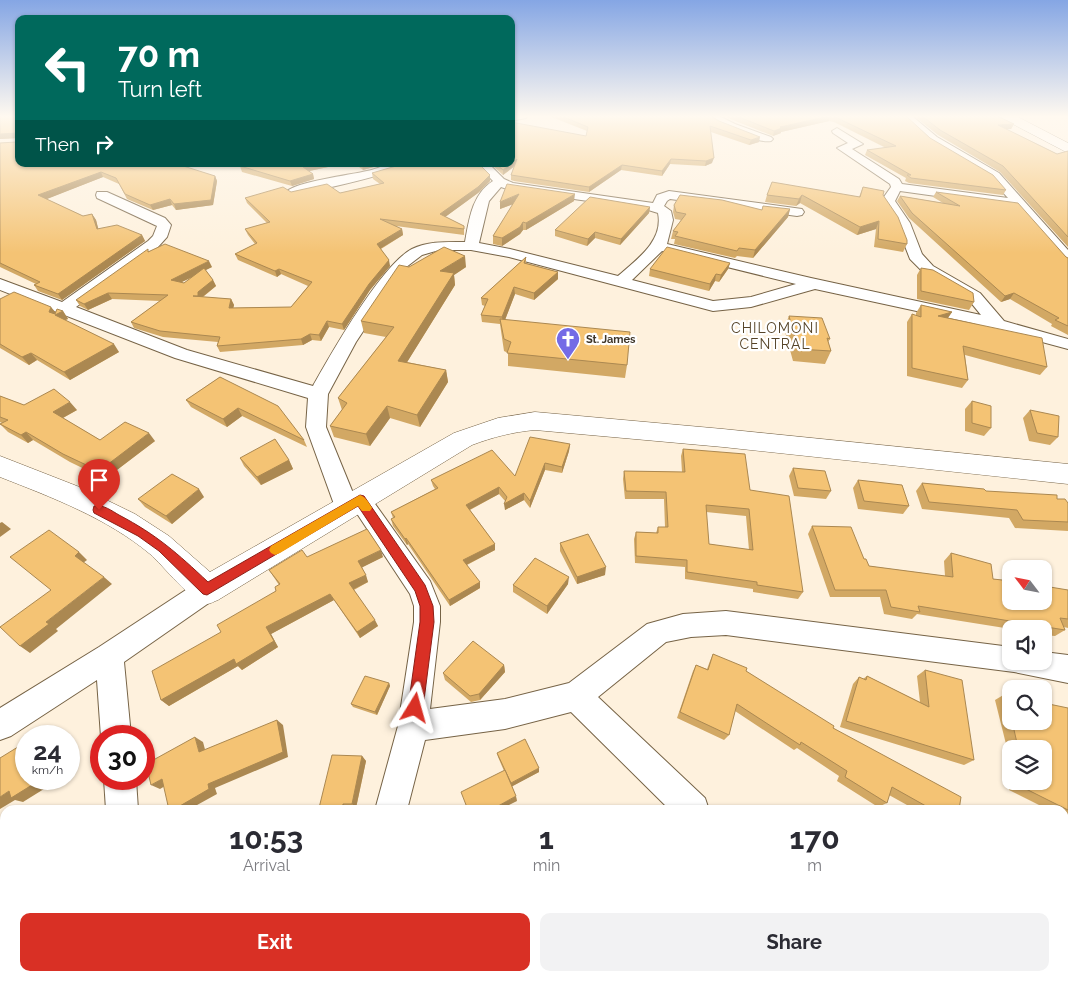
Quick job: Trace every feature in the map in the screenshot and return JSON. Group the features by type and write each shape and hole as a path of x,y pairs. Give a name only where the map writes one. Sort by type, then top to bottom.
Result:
{"street":[{"path":"864,162 890,179 897,187 1020,204"},
{"path":"972,162 995,176 1068,259"},
{"path":"292,192 307,187 372,174 392,167"},
{"path":"487,167 500,182 530,190 657,207 664,211 666,216 659,246 620,283"},
{"path":"471,246 482,199 489,188 500,182"},
{"path":"897,187 890,195 888,201 903,223 915,256 928,269 974,296 997,324"},
{"path":"657,207 662,198 669,195 798,212"},
{"path":"64,308 154,244 162,231 164,225 160,221 102,196"},
{"path":"392,805 413,726 427,622 427,606 421,589 354,503 316,427 318,394 347,342 400,265 413,254 429,248 471,246 518,255 713,306 738,305 813,284"},
{"path":"659,246 813,284 997,324 1068,344"},
{"path":"0,284 181,354 318,394"},
{"path":"0,725 109,656 207,590 462,439 509,423 535,421 723,438 1068,474"},
{"path":"0,466 114,517 142,532 163,547 207,590"},
{"path":"413,726 505,714 576,696 657,633 673,627 695,624 726,624 1002,659"},
{"path":"109,656 115,725"},
{"path":"1052,667 1068,670"},
{"path":"576,696 687,805"},
{"path":"121,790 122,805"}],"building":[{"path":"0,162 15,162 15,167 186,167 215,176 211,200 174,204 170,199 150,205 125,194 116,178 101,172 38,195 83,216 92,214 97,229 117,225 142,235 58,294 34,285 40,282 0,263"},
{"path":"516,162 669,162 662,171 622,165 589,187 511,175"},
{"path":"888,162 970,162 993,175 1006,190 911,178 907,175 911,175"},
{"path":"996,162 1068,162 1068,237 1003,166"},
{"path":"243,167 303,167 313,174 290,181"},
{"path":"393,167 482,167 490,175 478,187 440,214 464,226 464,229 380,219 402,229 377,244 389,260 369,284 342,324 327,321 319,335 310,334 301,339 217,346 220,337 160,331 131,322 168,295 108,293 84,304 76,300 148,249 148,252 165,244 209,261 171,280 184,283 204,268 213,280 198,292 198,296 193,296 231,299 229,308 291,307 312,282 279,269 275,271 235,254 257,243 245,229 270,222 245,198 283,187 291,192 327,184 340,193 384,183 372,173"},
{"path":"772,182 860,197 863,187 884,191 883,195 898,217 907,244 878,239 879,221 860,227 802,195 799,199 767,195"},
{"path":"507,184 575,194 526,223 523,222 520,227 502,238 493,236 519,194 500,202"},
{"path":"936,192 1018,203 1068,258 1068,326 1055,320 1059,318 1014,293 1005,296 912,213 900,196 960,206"},
{"path":"680,195 722,200 762,210 763,206 790,209 755,250 739,248 737,251 675,236 678,232 673,231 686,214 676,212 674,205"},
{"path":"590,197 650,207 621,239 595,232 588,239 555,230"},
{"path":"444,247 465,256 440,271 454,273 398,361 446,370 417,415 387,406 366,434 330,426 347,403 338,398 394,327 361,321 399,265 409,267"},
{"path":"667,247 730,263 721,275 716,274 710,284 650,269"},
{"path":"526,257 524,263 558,272 534,293 514,287 502,317 481,315 488,299 481,298"},
{"path":"921,268 933,270 973,293 974,302 921,291"},
{"path":"14,292 51,307 49,312 55,314 57,309 63,311 55,315 114,344 64,372 31,353 22,357 0,344 0,299"},
{"path":"921,305 952,312 938,316 1042,338 1047,367 963,346 968,380 912,368 912,314 921,317"},
{"path":"789,316 822,318 830,339 827,338 831,351 798,349"},
{"path":"500,319 630,332 627,365 507,353 511,342 504,339"},
{"path":"220,377 278,406 304,440 238,408 223,419 186,400"},
{"path":"54,389 70,402 53,412 100,440 125,422 149,433 99,471 63,454 26,432 21,435 0,424 8,420 0,417 0,396 24,405"},
{"path":"972,401 991,406 991,428 972,423"},
{"path":"1030,410 1059,416 1058,437 1037,433"},
{"path":"530,437 570,444 562,467 545,463 530,501 524,493 504,504 507,497 499,487 466,505 495,544 463,560 480,582 449,600 391,519 395,517 391,512 438,488 431,480 492,450 515,476"},
{"path":"275,439 289,460 257,477 240,458"},
{"path":"683,449 745,454 750,490 789,496 803,592 757,585 757,582 687,572 687,560 636,556 636,532 658,533 658,527 668,527 666,492 626,491 624,471 685,472","holes":["706,505 749,509 753,550 709,544"]},
{"path":"793,468 825,471 831,491 798,488"},
{"path":"172,474 199,489 166,516 138,499"},
{"path":"858,480 902,485 909,506 864,501"},
{"path":"922,483 984,489 986,491 1057,495 1057,499 1065,499 1068,503 1068,522 1023,520 1017,510 929,502"},
{"path":"812,526 851,527 864,559 866,559 869,566 953,577 951,553 991,564 993,579 1002,580 1002,610 1052,610 1052,587 1068,590 1068,619 1060,618 1065,630 1052,628 1052,620 1004,620 918,606 920,612 891,607 886,590 835,590"},
{"path":"367,529 381,550 358,561 366,575 349,583 375,620 357,632 330,594 266,627 274,641 236,664 234,659 161,700 152,671 221,632 217,625 276,591 275,587 280,584 269,570 302,550 307,557"},
{"path":"49,530 79,552 75,556 104,577 46,622 49,624 20,646 0,627 51,590 10,557"},
{"path":"588,534 606,567 577,577 560,543"},
{"path":"535,558 569,577 547,606 513,585"},
{"path":"473,641 504,665 479,694 470,696 443,673"},
{"path":"713,654 747,668 746,671 834,726 833,728 961,797 960,805 924,805 892,787 887,803 845,777 847,771 801,742 800,745 737,704 729,735 680,712 696,665 708,670"},
{"path":"925,670 962,680 974,760 846,721 859,677 866,680 867,676 929,707"},
{"path":"365,676 389,683 375,712 351,704"},
{"path":"1052,705 1068,708 1068,805 1058,805 1028,790 1052,790 1052,740 1016,740 1014,730 1052,730"},
{"path":"277,720 283,752 208,784 209,789 182,805 168,805 162,779 155,783 155,759 195,737 199,752"},
{"path":"525,739 539,768 511,783 497,753"},
{"path":"15,749 15,790 24,790 11,798 9,791 0,797 0,758"},
{"path":"332,755 362,756 352,804 320,805"},
{"path":"505,770 516,796 500,805 466,805 461,792"}],"slow traffic":[{"path":"275,550 360,500 366,508"}],"place":[{"name":"St. James","path":"568,360"}],"district":[{"name":"CHILOMONI CENTRAL","path":"775,336"}],"route":[{"path":"99,510 142,532 163,547 207,590 360,500 421,589 427,606 427,622 415,708"}]}
